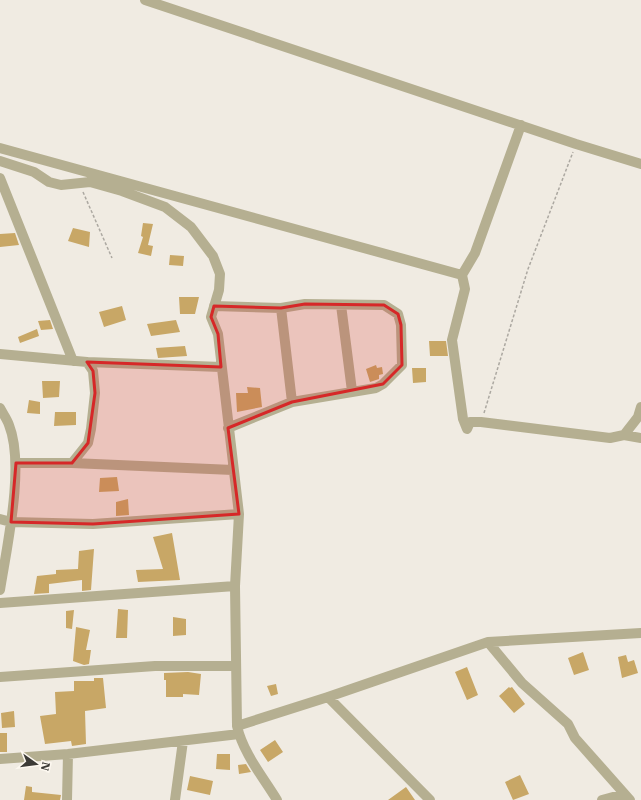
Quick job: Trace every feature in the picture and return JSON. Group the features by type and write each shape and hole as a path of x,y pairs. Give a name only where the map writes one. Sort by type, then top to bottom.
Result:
{"street":[{"path":"145,0 576,144 641,164"},
{"path":"521,125 475,253 462,275 465,289 452,340 463,419 467,429 470,422 481,422 610,438 624,435 641,438"},
{"path":"0,148 462,275"},
{"path":"0,161 34,172 49,182 61,185 90,182 122,191 165,207 191,227 213,256 220,274 212,317 218,334 239,514 235,586 238,730 252,760 277,800"},
{"path":"0,178 73,361"},
{"path":"214,306 281,308 305,304 384,305 398,314 401,325 402,365 383,384 376,388 352,391 318,399 292,402 228,428"},
{"path":"341,305 352,391"},
{"path":"281,308 292,402"},
{"path":"0,354 87,362 221,367"},
{"path":"72,463 88,443 91,429 95,393 93,372 87,362"},
{"path":"624,435 638,417 641,407"},
{"path":"0,408 9,425 14,443 16,463 11,522 0,590"},
{"path":"16,463 72,463 233,470"},
{"path":"0,519 11,522 93,524 239,514"},
{"path":"0,602 235,586"},
{"path":"0,758 68,754 183,741 238,730 488,642 601,637 641,633"},
{"path":"488,642 522,683 568,724 575,738 626,798"},
{"path":"0,677 155,666 236,666"},
{"path":"328,698 430,800"},
{"path":"175,800 183,741"},
{"path":"67,800 68,754"},
{"path":"602,800 626,798"}],"path":[{"path":"481,422 528,269 576,144"},
{"path":"78,183 86,197 112,258"}],"highlighted area":[{"path":"305,304 384,305 398,314 401,325 402,365 383,384 292,402 228,428 239,514 93,524 11,522 16,463 72,463 88,443 95,393 93,371 87,362 221,367 218,334 211,317 214,306 281,308"}],"building":[{"path":"143,223 153,224 148,245 153,246 151,256 138,253 143,237 141,236"},
{"path":"73,228 90,232 89,247 68,241"},
{"path":"15,233 19,245 0,247 0,234"},
{"path":"170,255 184,256 183,266 169,265"},
{"path":"179,297 199,297 195,314 180,314"},
{"path":"122,306 126,320 104,327 99,312"},
{"path":"50,320 53,329 41,330 38,321"},
{"path":"176,320 180,332 151,336 147,324"},
{"path":"37,329 39,336 20,343 18,337"},
{"path":"429,341 446,341 448,356 430,356"},
{"path":"185,346 187,356 158,358 156,348"},
{"path":"376,365 377,368 382,367 383,374 379,375 379,379 370,382 366,369"},
{"path":"412,368 426,368 426,382 413,383"},
{"path":"42,381 60,381 59,397 43,398"},
{"path":"247,387 260,388 262,407 237,412 236,393 248,393"},
{"path":"29,400 40,402 40,414 27,413"},
{"path":"55,412 76,412 76,425 54,426"},
{"path":"117,477 119,491 99,492 100,478"},
{"path":"128,499 129,515 116,516 116,502"},
{"path":"172,533 180,580 138,582 136,570 163,569 153,537"},
{"path":"94,549 91,590 82,591 82,580 49,584 49,593 34,594 37,576 56,574 56,570 78,569 79,551"},
{"path":"118,609 128,610 127,638 116,638"},
{"path":"74,610 72,629 66,628 66,611"},
{"path":"173,617 186,619 186,635 173,636"},
{"path":"76,627 90,630 86,650 91,650 89,664 84,665 73,661"},
{"path":"583,652 589,670 574,675 568,658"},
{"path":"626,655 628,662 634,660 638,673 622,678 618,657"},
{"path":"467,667 478,695 467,700 455,672"},
{"path":"188,672 201,674 199,695 183,694 183,697 166,697 166,680 164,680 164,673"},
{"path":"94,678 103,678 106,708 85,711 86,744 72,746 71,741 45,744 40,716 56,714 55,692 74,691 74,681 94,681"},
{"path":"276,684 278,694 271,696 267,686"},
{"path":"509,687 512,687 525,704 514,713 499,696"},
{"path":"14,711 15,727 2,728 1,713"},
{"path":"0,733 7,733 7,752 0,752"},
{"path":"275,740 283,752 268,762 260,750"},
{"path":"217,754 230,754 230,770 216,769"},
{"path":"246,764 251,772 239,774 238,765"},
{"path":"520,775 529,794 513,800 505,782"},
{"path":"190,776 213,781 210,795 187,790"},
{"path":"26,786 32,787 32,792 61,795 60,800 24,800"},
{"path":"406,787 415,800 388,800"}]}
